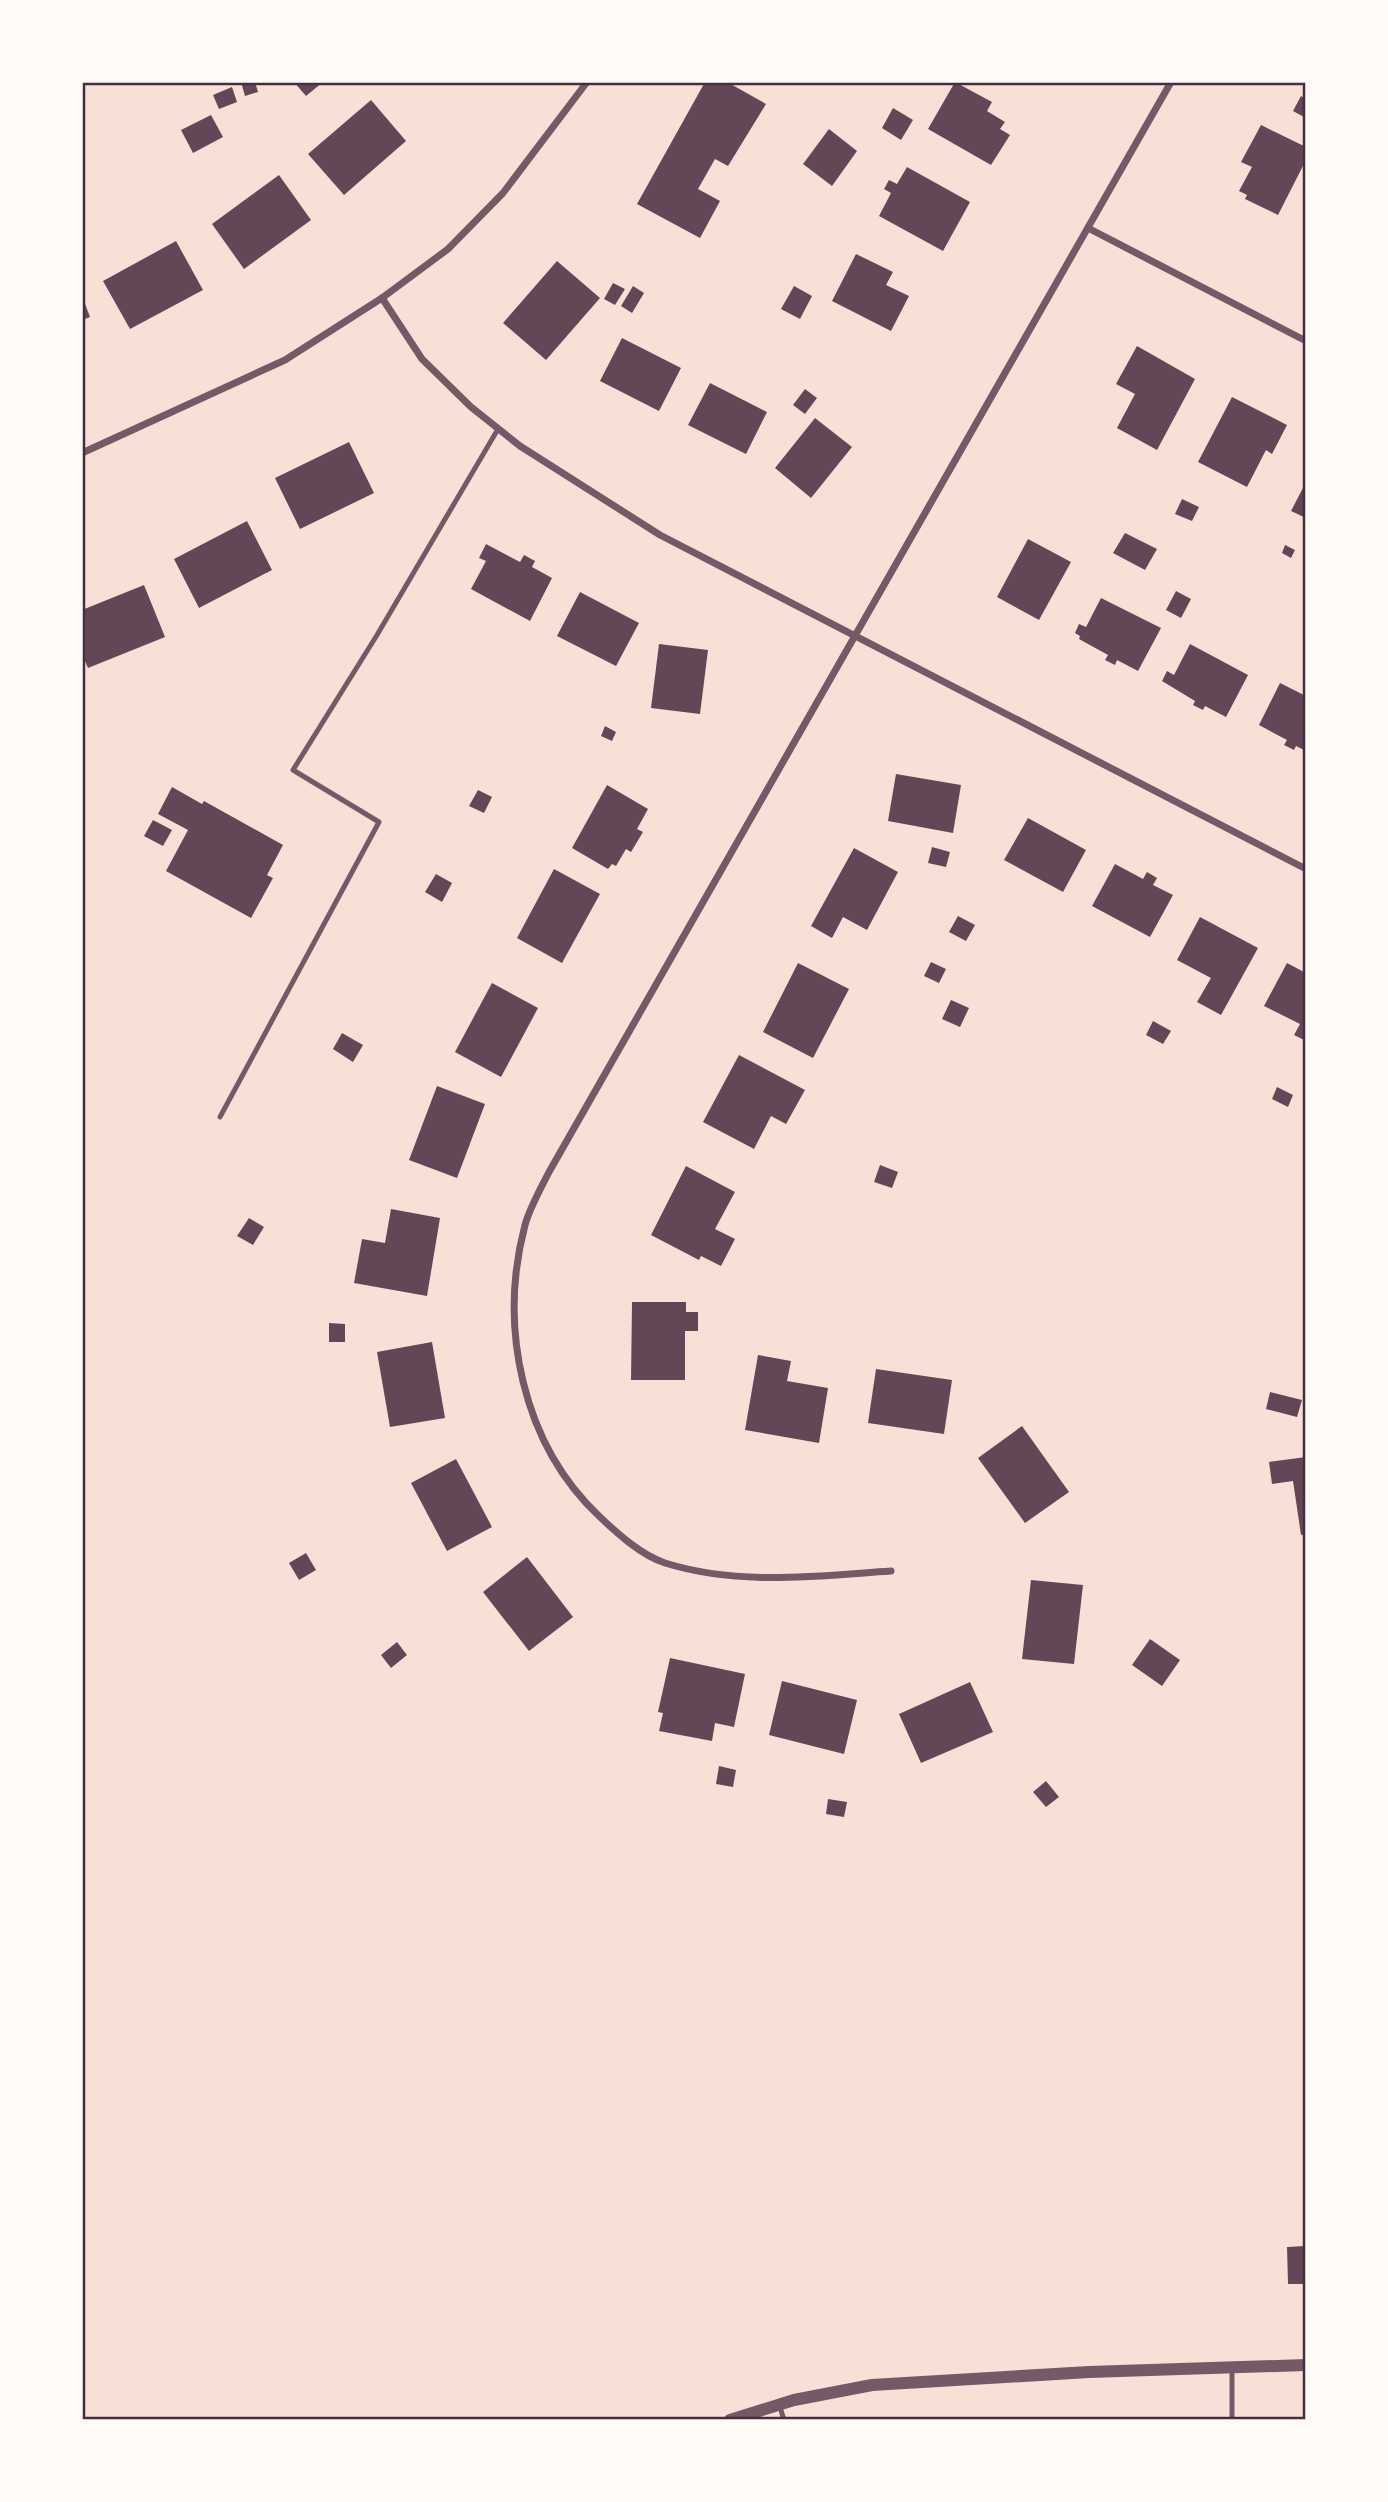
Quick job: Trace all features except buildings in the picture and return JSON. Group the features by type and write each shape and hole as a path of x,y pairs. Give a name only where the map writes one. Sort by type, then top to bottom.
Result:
{"street":[{"path":"82,453 285,360 382,298 448,249 503,193 587,82"},
{"path":"891,1570 798,1578 735,1577 700,1572 662,1562 622,1537 582,1500 547,1449 522,1382 514,1329 515,1277 526,1222 549,1171 857,636 1171,82"},
{"path":"1088,228 1306,341"},
{"path":"382,298 422,359 471,407 583,488 660,535 1306,869"},
{"path":"730,2420 779,2404 872,2385 1089,2372 1306,2365"}],"lane":[{"path":"220,1117 379,822 293,771 377,635 498,429"},
{"path":"1232,2368 1232,2420"},
{"path":"779,2404 784,2420"}]}
